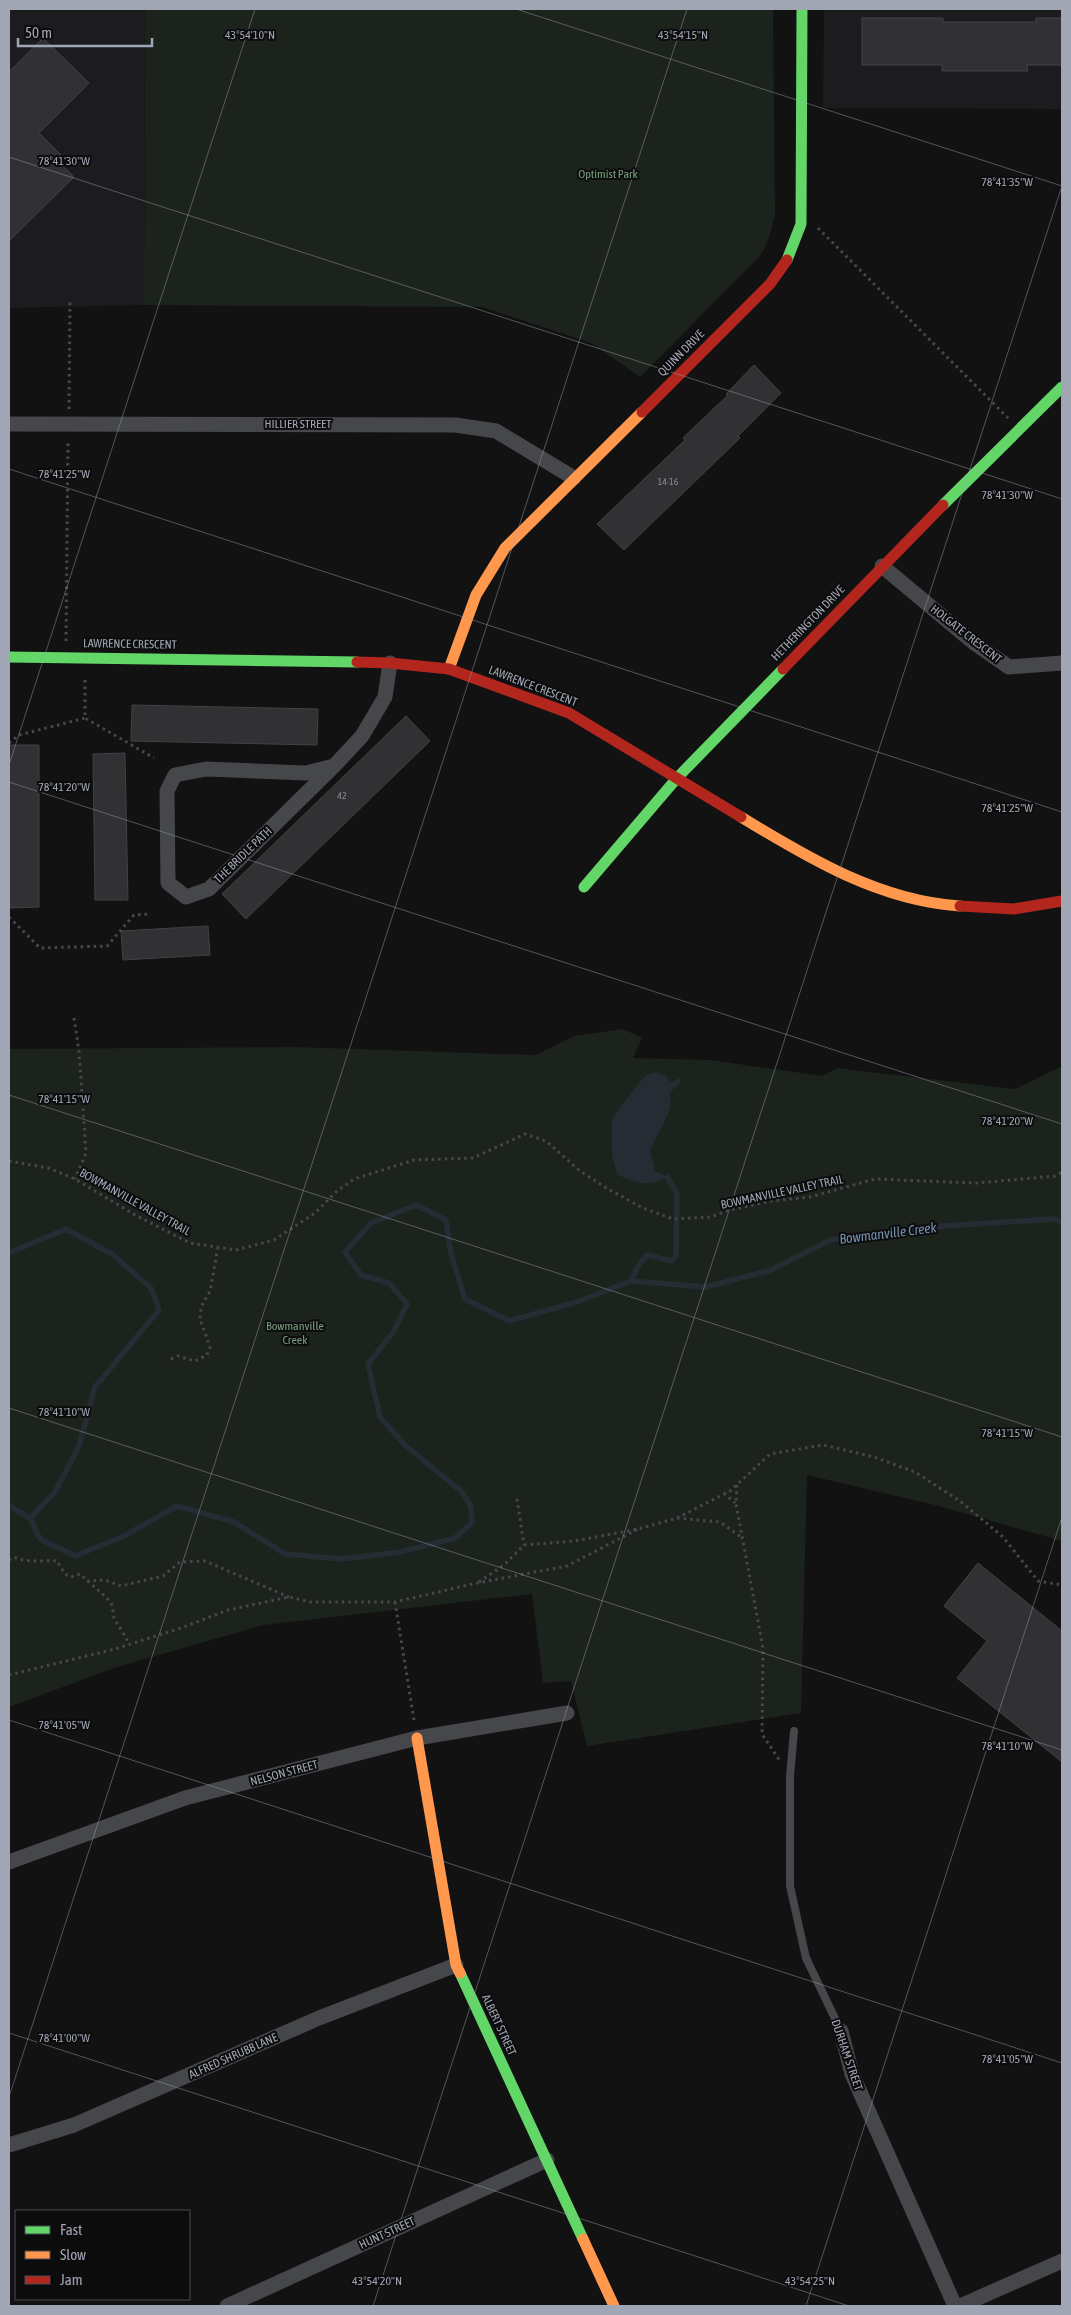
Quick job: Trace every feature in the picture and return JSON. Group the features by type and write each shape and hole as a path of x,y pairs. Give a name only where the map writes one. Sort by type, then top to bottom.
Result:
{"street":[{"name":"QUINN DRIVE","path":"449,669 476,595 505,548 770,284 784,267 794,248 801,224 802,9"},
{"name":"HETHERINGTON DRIVE","path":"584,887 677,778 882,566 1021,430 1062,387"},
{"name":"HILLIER STREET","path":"9,424 455,425 496,431 574,478"},
{"name":"HOLGATE CRESCENT","path":"882,566 973,642 1009,667 1062,662"},
{"name":"LAWRENCE CRESCENT","path":"9,657 66,656 390,663 449,669 569,713 812,860 882,890 956,906 1014,909 1062,901"},
{"name":"THE BRIDLE PATH","path":"334,766 306,773 206,769 175,775 167,792 168,883 186,898 208,889 334,766 362,736 385,697 390,663"},
{"name":"NELSON STREET","path":"9,1862 185,1798 417,1738 568,1713"},
{"name":"ALBERT STREET","path":"417,1738 456,1965 614,2306"},
{"name":"ALFRED SHRUBB LANE","path":"9,2145 74,2125 319,2018 456,1965"},
{"name":"DURHAM STREET","path":"840,2031 852,2074 955,2306"},
{"name":"HUNT STREET","path":"227,2306 259,2300 547,2160"},
{"path":"960,2306 1062,2261"}],"lane":[{"name":"DURHAM STREET","path":"794,1732 790,1776 790,1886 806,1958 840,2031"}],"path":[{"path":"820,229 1021,430"},
{"path":"66,656 70,300"},
{"path":"85,680 85,718"},
{"path":"9,743 18,735 85,718 154,758"},
{"path":"9,917 40,948 69,948 107,946 134,915 151,914"},
{"path":"74,1018 79,1051 86,1153 75,1180"},
{"name":"BOWMANVILLE VALLEY TRAIL","path":"9,1161 48,1168 75,1180 135,1215 190,1243 236,1250 274,1240 316,1213 337,1191 354,1179 414,1160 473,1158 525,1134 546,1141 580,1171 608,1188 643,1208 673,1219 711,1217 726,1211 771,1201 810,1197 875,1179 978,1183 1055,1176 1062,1172"},
{"path":"1055,1176 1062,1177"},
{"path":"171,1359 178,1356 195,1361 207,1355 210,1347 200,1319 201,1307 210,1291 218,1247"},
{"path":"477,1584 505,1564 524,1545 576,1541 638,1529 677,1518 724,1494 770,1454 823,1445 874,1457 915,1472 960,1501 1003,1536 1038,1581 1062,1585"},
{"path":"739,1482 735,1490 736,1504 763,1648 762,1734 790,1776"},
{"path":"724,1494 736,1504"},
{"path":"517,1499 524,1545"},
{"path":"677,1518 720,1522 742,1537"},
{"path":"87,1581 104,1580 121,1586 163,1576 180,1562 205,1561 289,1597 310,1602 395,1602 567,1566 638,1529"},
{"path":"9,1560 14,1557 22,1561 57,1561 65,1574 71,1577 80,1574 107,1598 112,1605 114,1618 129,1643"},
{"path":"9,1675 114,1648 181,1628 228,1610 289,1597"},
{"path":"395,1602 417,1738"}],"shaded area":[{"path":"9,9 145,9 144,305 9,308"},
{"path":"824,9 1062,9 1062,109 823,108"},
{"path":"656,1072 664,1075 671,1082 680,1078 681,1082 670,1092 671,1100 668,1115 650,1151 655,1171 667,1177 648,1183 635,1182 617,1174 612,1155 612,1120 645,1076"}],"green space":[{"name":"Optimist Park","path":"145,9 773,9 775,214 767,242 759,257 640,377 591,343 482,307 144,305"},
{"name":"Bowmanville Creek","path":"623,1029 642,1038 633,1058 711,1060 822,1076 837,1068 1015,1089 1062,1066 1062,1541 939,1506 807,1475 801,1713 587,1746 571,1681 543,1683 532,1594 264,1625 117,1667 9,1707 9,1049 296,1047 535,1055 575,1036"}],"building":[{"path":"862,18 943,18 943,22 1036,22 1036,18 1062,18 1062,65 1027,65 1028,71 942,71 942,65 862,65"},
{"path":"43,38 89,83 39,133 64,158 60,163 74,177 9,241 9,72"},
{"path":"754,365 781,393 738,436 740,438 624,550 597,524 685,440 683,438 728,395 726,394"},
{"path":"132,705 318,709 317,745 131,741"},
{"path":"406,716 430,741 246,919 222,894"},
{"path":"9,745 39,745 39,907 9,908"},
{"path":"125,753 128,900 95,900 93,754"},
{"path":"208,926 210,955 123,960 121,931"},
{"path":"978,1563 1062,1631 1062,1762 957,1678 987,1641 944,1606"}],"waterway":[{"path":"631,1281 638,1266 647,1255 671,1261 676,1256 677,1194 667,1177"},
{"name":"Bowmanville Creek","path":"9,1253 66,1229 112,1254 151,1288 159,1310 95,1387 79,1446 55,1492 30,1518 40,1539 75,1556 124,1536 177,1506 234,1522 285,1554 341,1559 401,1552 455,1538 472,1523 471,1506 461,1491 405,1445 380,1417 368,1364 394,1331 407,1304 389,1283 361,1275 345,1252 371,1223 416,1205 446,1220 451,1253 465,1299 509,1321 577,1302 631,1281 706,1287 771,1270 830,1240 942,1226 1054,1219 1062,1222"},
{"name":"Bowmanville Creek","path":"9,1506 30,1518"}],"traffic: fast":[{"path":"787,260 801,224 802,9"},
{"path":"943,505 1062,387"},
{"path":"9,657 357,662"},
{"path":"584,887 677,778 783,669"},
{"path":"460,1973 583,2239"}],"traffic: slow":[{"path":"449,669 476,595 505,548 642,412"},
{"path":"741,817 792,848 846,875 873,886 901,896 960,906"},
{"path":"417,1738 456,1965 460,1973"},
{"path":"583,2239 614,2306"}],"traffic: jam":[{"path":"642,412 770,284 787,260"},
{"path":"783,669 943,505"},
{"path":"357,662 390,663 449,669 569,713 741,817"},
{"path":"960,906 1014,909 1062,901"}]}
